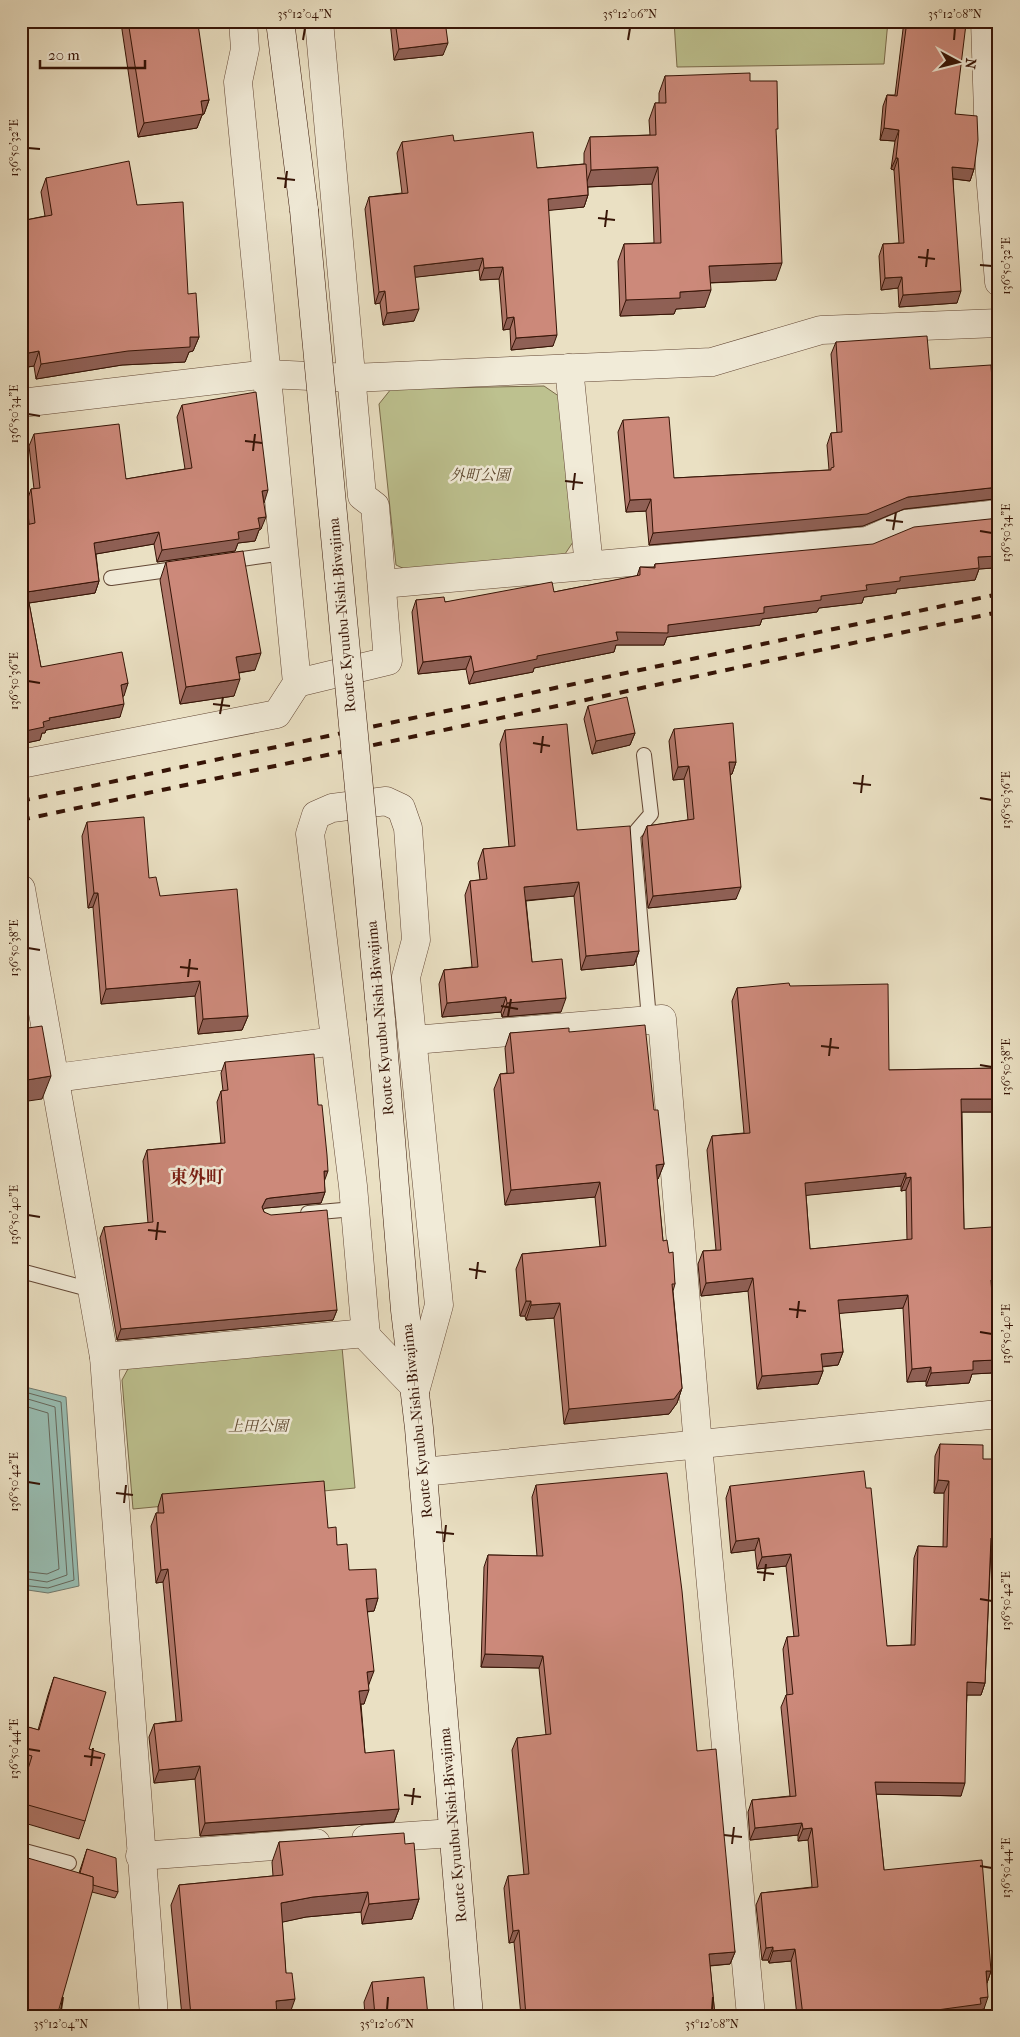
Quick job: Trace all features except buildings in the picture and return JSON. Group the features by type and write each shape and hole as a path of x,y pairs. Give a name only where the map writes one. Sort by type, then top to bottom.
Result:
{"street":[{"path":"21,764 276,714 297,683 238,82 245,49 243,21"},
{"name":"Route Kyuubu-Nishi-Biwajima","path":"280,21 304,210 381,1019 405,1310 416,1388 469,2016"},
{"path":"297,683 388,661 375,506 362,496 319,21"},
{"path":"985,21 999,282"},
{"path":"21,404 267,374 352,378 712,362 821,330 999,323"},
{"path":"570,368 589,566"},
{"path":"382,584 867,541 906,524 999,514"},
{"path":"386,801 401,808 408,828 416,940 406,977 414,1040 439,1305 416,1388 366,1333 354,1209 310,834 316,815 332,808 386,801"},
{"path":"21,889 104,1358 140,1856 154,2016"},
{"path":"414,1040 662,1018 698,1445 751,2016"},
{"path":"54,1078 335,1041"},
{"path":"104,1358 366,1333"},
{"path":"423,1472 999,1414"},
{"path":"140,1856 454,1833"}],"lane":[{"path":"217,563 284,553"},
{"path":"111,578 198,566"},
{"path":"644,755 651,814 633,835 649,1020"},
{"path":"294,1214 354,1209"},
{"path":"21,1271 92,1290"},
{"path":"21,1850 69,1863"}],"green space":[{"path":"674,21 888,21 884,64 677,67"},
{"name":"外町公園","path":"544,386 563,399 573,542 565,554 409,571 396,565 379,404 391,389"},
{"name":"上田公園","path":"342,1347 355,1488 133,1509 122,1380 129,1367"}],"water":[{"path":"21,1386 66,1397 79,1586 48,1593 21,1589"}],"railway":[{"path":"21,801 999,594"},
{"path":"21,820 999,612"}],"district":[{"name":"東外町","path":"197,1177"}]}
